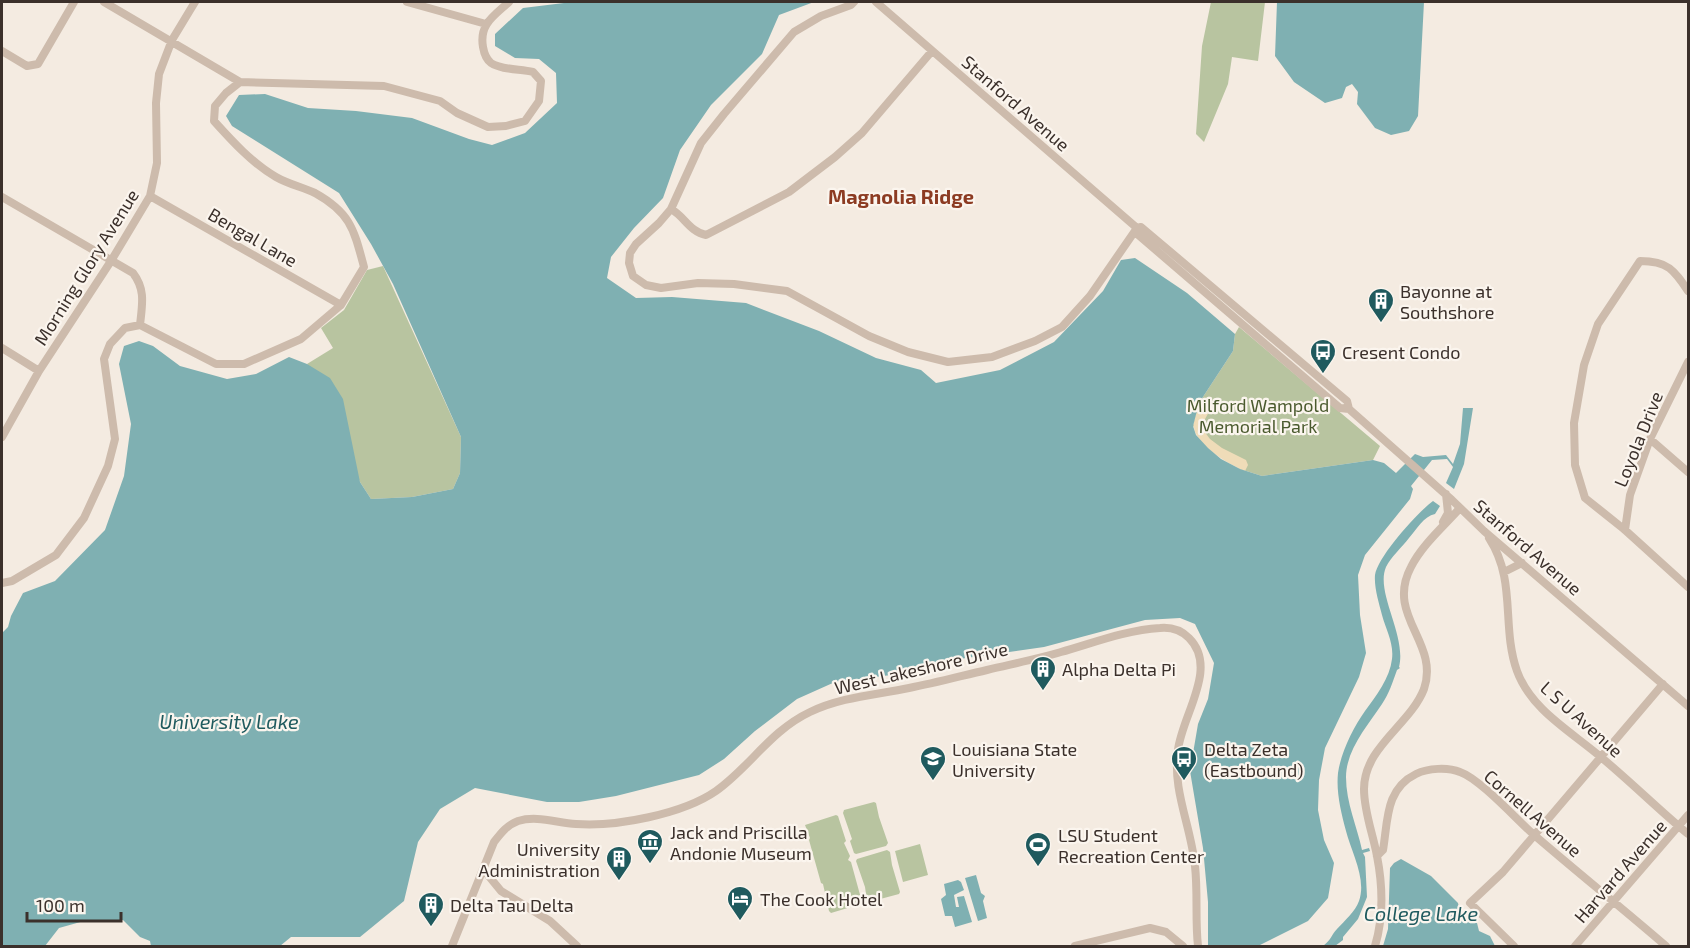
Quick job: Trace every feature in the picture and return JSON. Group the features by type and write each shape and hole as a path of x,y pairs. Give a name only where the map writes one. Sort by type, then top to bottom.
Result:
{"street":[{"path":"2,51 27,66 39,64 74,2"},
{"path":"104,2 240,82 384,86 440,101 457,113 488,127 506,126 525,121 539,101 540,81 532,72 501,67 490,62 484,54 482,39 486,24 509,2"},
{"name":"Morning Glory Avenue","path":"2,437 39,371 111,261 150,195 157,163 156,103 159,75 172,40 195,2"},
{"path":"407,2 486,24"},
{"path":"854,2 821,16 794,32 702,143 671,209 630,253 629,264 633,276 646,285 661,288 698,283 734,284 788,291 869,336 908,352 948,362 992,357 1035,341 1062,327 1090,296 1137,228"},
{"name":"Stanford Avenue","path":"876,2 1137,228 1141,227 1347,401 1348,409 1446,494 1484,531 1689,705"},
{"path":"671,209 677,212 695,231 706,235 789,192 862,133 932,51"},
{"path":"2,583 12,581 56,555 84,518 108,466 115,439 105,359 110,344 125,328 140,325 216,364 244,364 301,339 341,305 364,267 355,233 343,212 315,194 275,176 230,139 214,121 215,106 240,82"},
{"name":"Bengal Lane","path":"150,195 341,305"},
{"path":"2,196 133,273 141,284 143,302 140,325"},
{"path":"1689,291 1674,270 1653,261 1640,261 1598,324 1584,365 1574,423 1575,465 1585,498 1689,587"},
{"path":"2,348 39,371"},
{"name":"Loyola Drive","path":"1625,530 1630,495 1650,439 1689,362"},
{"path":"1650,439 1689,472"},
{"path":"1437,534 1448,513 1446,494"},
{"path":"1376,946 1382,911 1381,883 1364,797 1365,778 1375,755 1419,699 1428,672 1427,660 1407,614 1404,590 1410,567 1460,507"},
{"name":"L S U Avenue","path":"1484,531 1499,555 1504,572 1511,646 1521,681 1539,706 1689,834"},
{"path":"1504,572 1522,564"},
{"name":"West Lakeshore Drive","path":"452,946 494,842 506,827 519,821 542,819 577,824 613,823 681,808 702,800 722,787 785,726 826,706 843,700 912,687 1059,653 1138,631 1168,628 1183,633 1192,641 1198,651 1201,666 1198,687 1179,742 1176,770 1180,800 1195,867 1198,946"},
{"path":"1514,946 1470,903 1503,872 1533,834 1602,758 1664,684"},
{"name":"Cornell Avenue","path":"1377,856 1383,849 1390,799 1410,777 1428,770 1450,770 1467,775 1666,946"},
{"name":"Harvard Avenue","path":"1575,946 1689,815"},
{"path":"483,869 501,891 550,921 577,946"},
{"path":"1075,946 1150,928 1166,932 1183,946"}],"green space":[{"path":"1211,2 1265,2 1258,61 1232,57 1228,84 1204,142 1196,134 1202,46"},
{"path":"383,266 461,437 460,473 453,489 412,497 371,499 360,482 307,364 333,348 321,328 344,310 367,270"},
{"name":"Milford Wampold Memorial Park","path":"1239,327 1380,446 1373,460 1262,476 1240,469 1193,426 1199,403 1233,351 1235,334"},
{"path":"874,802 888,843 886,846 856,854 850,841 852,839 844,810"},
{"path":"836,815 846,841 844,843 850,856 848,860 851,862 862,902 831,913 805,825"},
{"path":"920,844 928,875 903,882 895,851"},
{"path":"887,850 890,852 900,892 869,902 856,861"}],"sand":[{"path":"1199,405 1209,412 1205,419 1204,431 1222,448 1246,460 1248,465 1245,471 1215,454 1196,435 1194,422"}],"water":[{"name":"University Lake","path":"572,2 814,2 779,15 762,54 711,105 680,150 663,198 634,228 611,257 607,278 636,298 672,297 746,303 819,331 876,358 921,370 936,383 1000,370 1054,342 1103,291 1121,260 1135,258 1187,293 1235,334 1233,351 1199,403 1193,426 1196,435 1208,448 1221,459 1240,469 1262,476 1373,460 1384,463 1396,473 1415,454 1423,457 1446,455 1453,464 1460,444 1463,408 1473,408 1464,464 1454,489 1446,483 1453,467 1447,459 1432,460 1411,486 1413,489 1410,499 1365,555 1358,575 1360,615 1366,653 1359,677 1325,748 1319,780 1318,810 1324,840 1334,863 1328,898 1308,921 1258,946 1208,946 1208,902 1203,848 1190,771 1198,724 1208,699 1214,663 1195,624 1180,618 1145,620 1044,647 945,661 907,673 835,682 797,699 755,731 724,759 699,775 616,796 579,802 547,802 475,788 440,809 418,842 404,901 360,937 291,937 280,946 151,946 150,941 140,937 123,920 84,921 59,928 45,946 2,946 2,633 8,627 23,593 55,581 105,530 124,476 131,424 119,364 124,346 139,341 153,346 180,366 227,379 256,374 289,357 307,364 330,378 343,399 360,482 371,499 412,497 453,489 460,473 461,437 393,284 339,193 232,126 226,116 239,95 265,94 308,108 412,118 492,145 525,133 557,103 556,73 539,59 515,58 495,46 495,34 523,8"},
{"path":"1277,2 1424,2 1418,116 1409,131 1391,135 1375,128 1357,104 1358,92 1352,84 1346,87 1342,98 1325,103 1294,82 1275,56"},
{"path":"1433,501 1440,506 1435,514 1427,517 1420,524 1386,567 1385,589 1399,642 1400,668 1384,700 1364,729 1347,767 1346,787 1352,814 1362,850 1369,848 1370,851 1363,853 1367,897 1358,919 1343,940 1335,946 1323,946 1355,909 1361,892 1360,874 1346,831 1338,795 1338,773 1348,740 1382,686 1391,666 1392,647 1377,595 1375,575 1391,546 1409,524"},
{"name":"College Lake","path":"1401,859 1431,876 1458,903 1461,918 1477,923 1479,931 1490,936 1495,946 1383,946 1388,929 1390,868"},
{"path":"976,875 981,893 985,896 983,901 987,918 978,921 965,878"},
{"path":"958,880 964,890 954,895 956,907 959,907 957,897 964,896 972,922 955,927 952,916 945,916 941,899 946,895 944,884"}],"place":[{"name":"Bayonne at Southshore","path":"1381,324"},
{"name":"Cresent Condo","path":"1323,375"},
{"name":"Alpha Delta Pi","path":"1043,692"},
{"name":"Louisiana State University","path":"933,782"},
{"name":"Delta Zeta (Eastbound)","path":"1184,782"},
{"name":"Jack and Priscilla Andonie Museum","path":"650,865"},
{"name":"LSU Student Recreation Center","path":"1038,868"},
{"name":"University Administration","path":"619,882"},
{"name":"The Cook Hotel","path":"740,922"},
{"name":"Delta Tau Delta","path":"431,928"}],"district":[{"name":"Magnolia Ridge","path":"901,196"}]}
